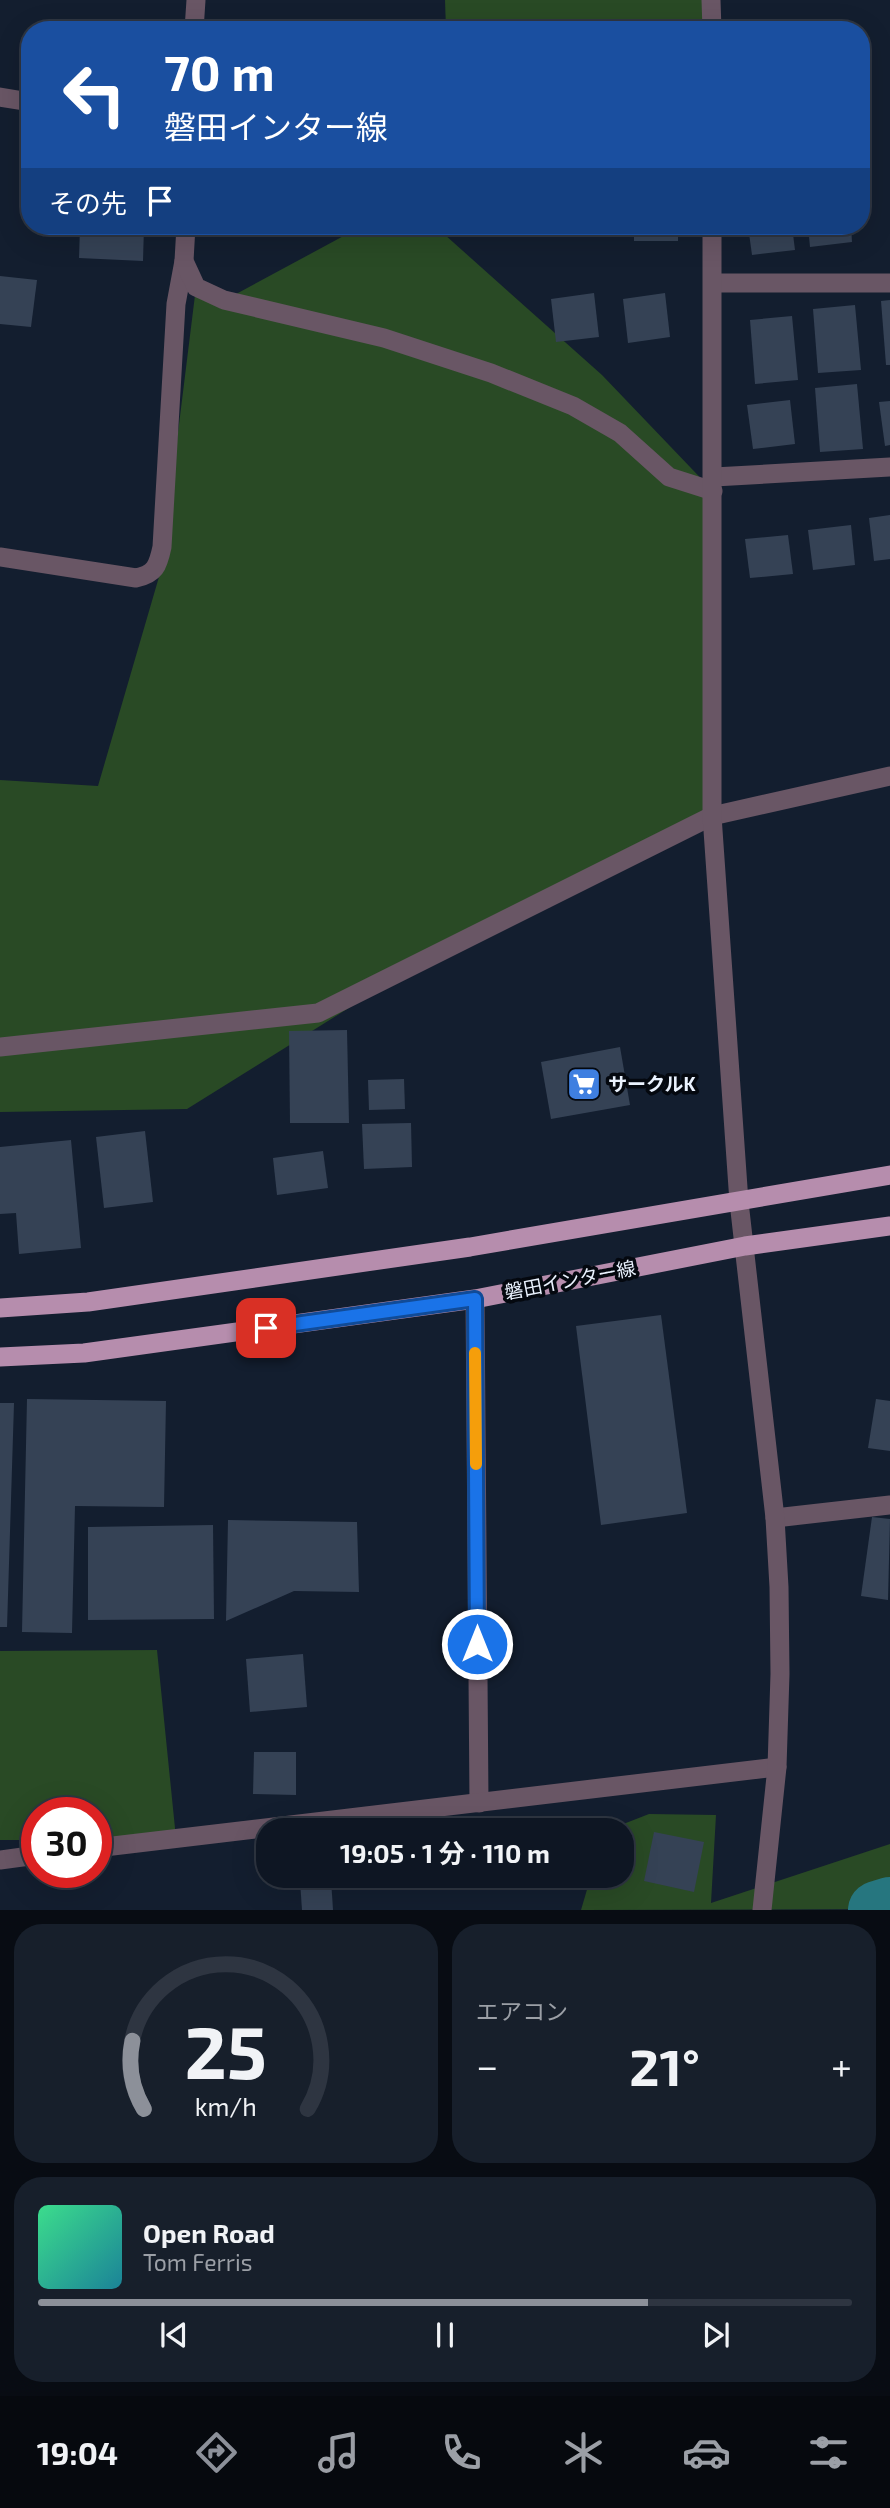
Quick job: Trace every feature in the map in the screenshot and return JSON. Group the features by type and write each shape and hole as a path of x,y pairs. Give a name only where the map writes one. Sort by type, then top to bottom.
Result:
{"main road":[{"path":"0,1308 102,1300 470,1247 890,1175"},
{"name":"磐田インター線","path":"0,1357 84,1353 475,1299 745,1245 890,1226"}],"street":[{"path":"194,21 195,0"},
{"path":"711,0 712,21"},
{"path":"0,97 21,100"},
{"path":"0,557 136,578 150,575 158,566 162,547 176,304 185,235"},
{"path":"712,235 712,816 739,1202 775,1518 780,1674 777,1768 763,1907"},
{"path":"184,261 196,287 224,300 384,338 491,373 573,406 620,433 669,477 713,484 890,467"},
{"path":"713,283 890,283"},
{"path":"0,1047 318,1013 712,816 890,776"},
{"path":"475,1299 479,1803"},
{"path":"775,1518 890,1505"},
{"path":"112,1846 777,1768"},
{"path":"0,1860 21,1858"}],"green space":[{"path":"445,0 711,0 712,21 446,21"},
{"path":"345,235 445,235 602,375 713,491 712,816 493,918 187,1109 0,1112 0,780 98,786 161,570 196,287 225,300"},
{"path":"157,1650 176,1838 112,1839 112,1797 21,1797 21,1840 0,1840 0,1651"},
{"path":"649,1814 716,1815 711,1903 890,1844 890,1909 581,1910 587,1888 634,1888 634,1820"}],"building":[{"path":"80,235 144,235 143,261 79,258"},
{"path":"634,235 678,235 678,241 634,241"},
{"path":"749,235 793,235 795,250 752,255"},
{"path":"809,235 852,235 852,242 810,247"},
{"path":"0,276 37,280 31,327 0,324"},
{"path":"594,293 599,337 556,342 551,299"},
{"path":"665,293 670,337 628,343 623,299"},
{"path":"890,300 890,365 886,365 881,301"},
{"path":"855,305 861,370 818,373 813,309"},
{"path":"792,316 798,380 755,384 750,320"},
{"path":"857,384 863,449 820,452 815,388"},
{"path":"790,400 795,444 753,449 747,405"},
{"path":"890,401 890,445 885,446 879,402"},
{"path":"890,515 890,559 874,561 869,518"},
{"path":"851,525 855,565 813,570 808,530"},
{"path":"788,535 793,574 750,578 745,539"},
{"path":"347,1030 349,1123 290,1123 289,1031"},
{"path":"620,1047 630,1105 551,1119 541,1062"},
{"path":"404,1079 405,1109 369,1110 368,1080"},
{"path":"411,1123 412,1167 364,1169 362,1124"},
{"path":"145,1131 153,1202 104,1208 96,1137"},
{"path":"71,1140 81,1248 19,1254 16,1213 0,1214 0,1147"},
{"path":"323,1151 328,1188 277,1195 273,1158"},
{"path":"661,1315 687,1513 601,1525 576,1326"},
{"path":"27,1399 166,1401 164,1507 75,1506 72,1633 22,1632"},
{"path":"876,1399 890,1401 890,1451 868,1448"},
{"path":"0,1403 14,1403 7,1627 0,1627"},
{"path":"872,1517 890,1519 888,1600 861,1596"},
{"path":"228,1520 357,1522 359,1592 294,1591 226,1621"},
{"path":"213,1525 214,1619 88,1620 88,1527"},
{"path":"303,1654 307,1707 250,1712 246,1659"},
{"path":"254,1752 296,1752 296,1795 253,1794"},
{"path":"654,1832 704,1842 694,1892 644,1881"},
{"path":"300,1888 332,1888 333,1910 302,1910"}],"waterway":[{"path":"877,1910 890,1906"}],"slow traffic":[{"path":"475,1353 476,1464"}],"place":[{"name":"サークルK","path":"584,1084"}],"route":[{"path":"266,1328 475,1299 477,1644"}]}
